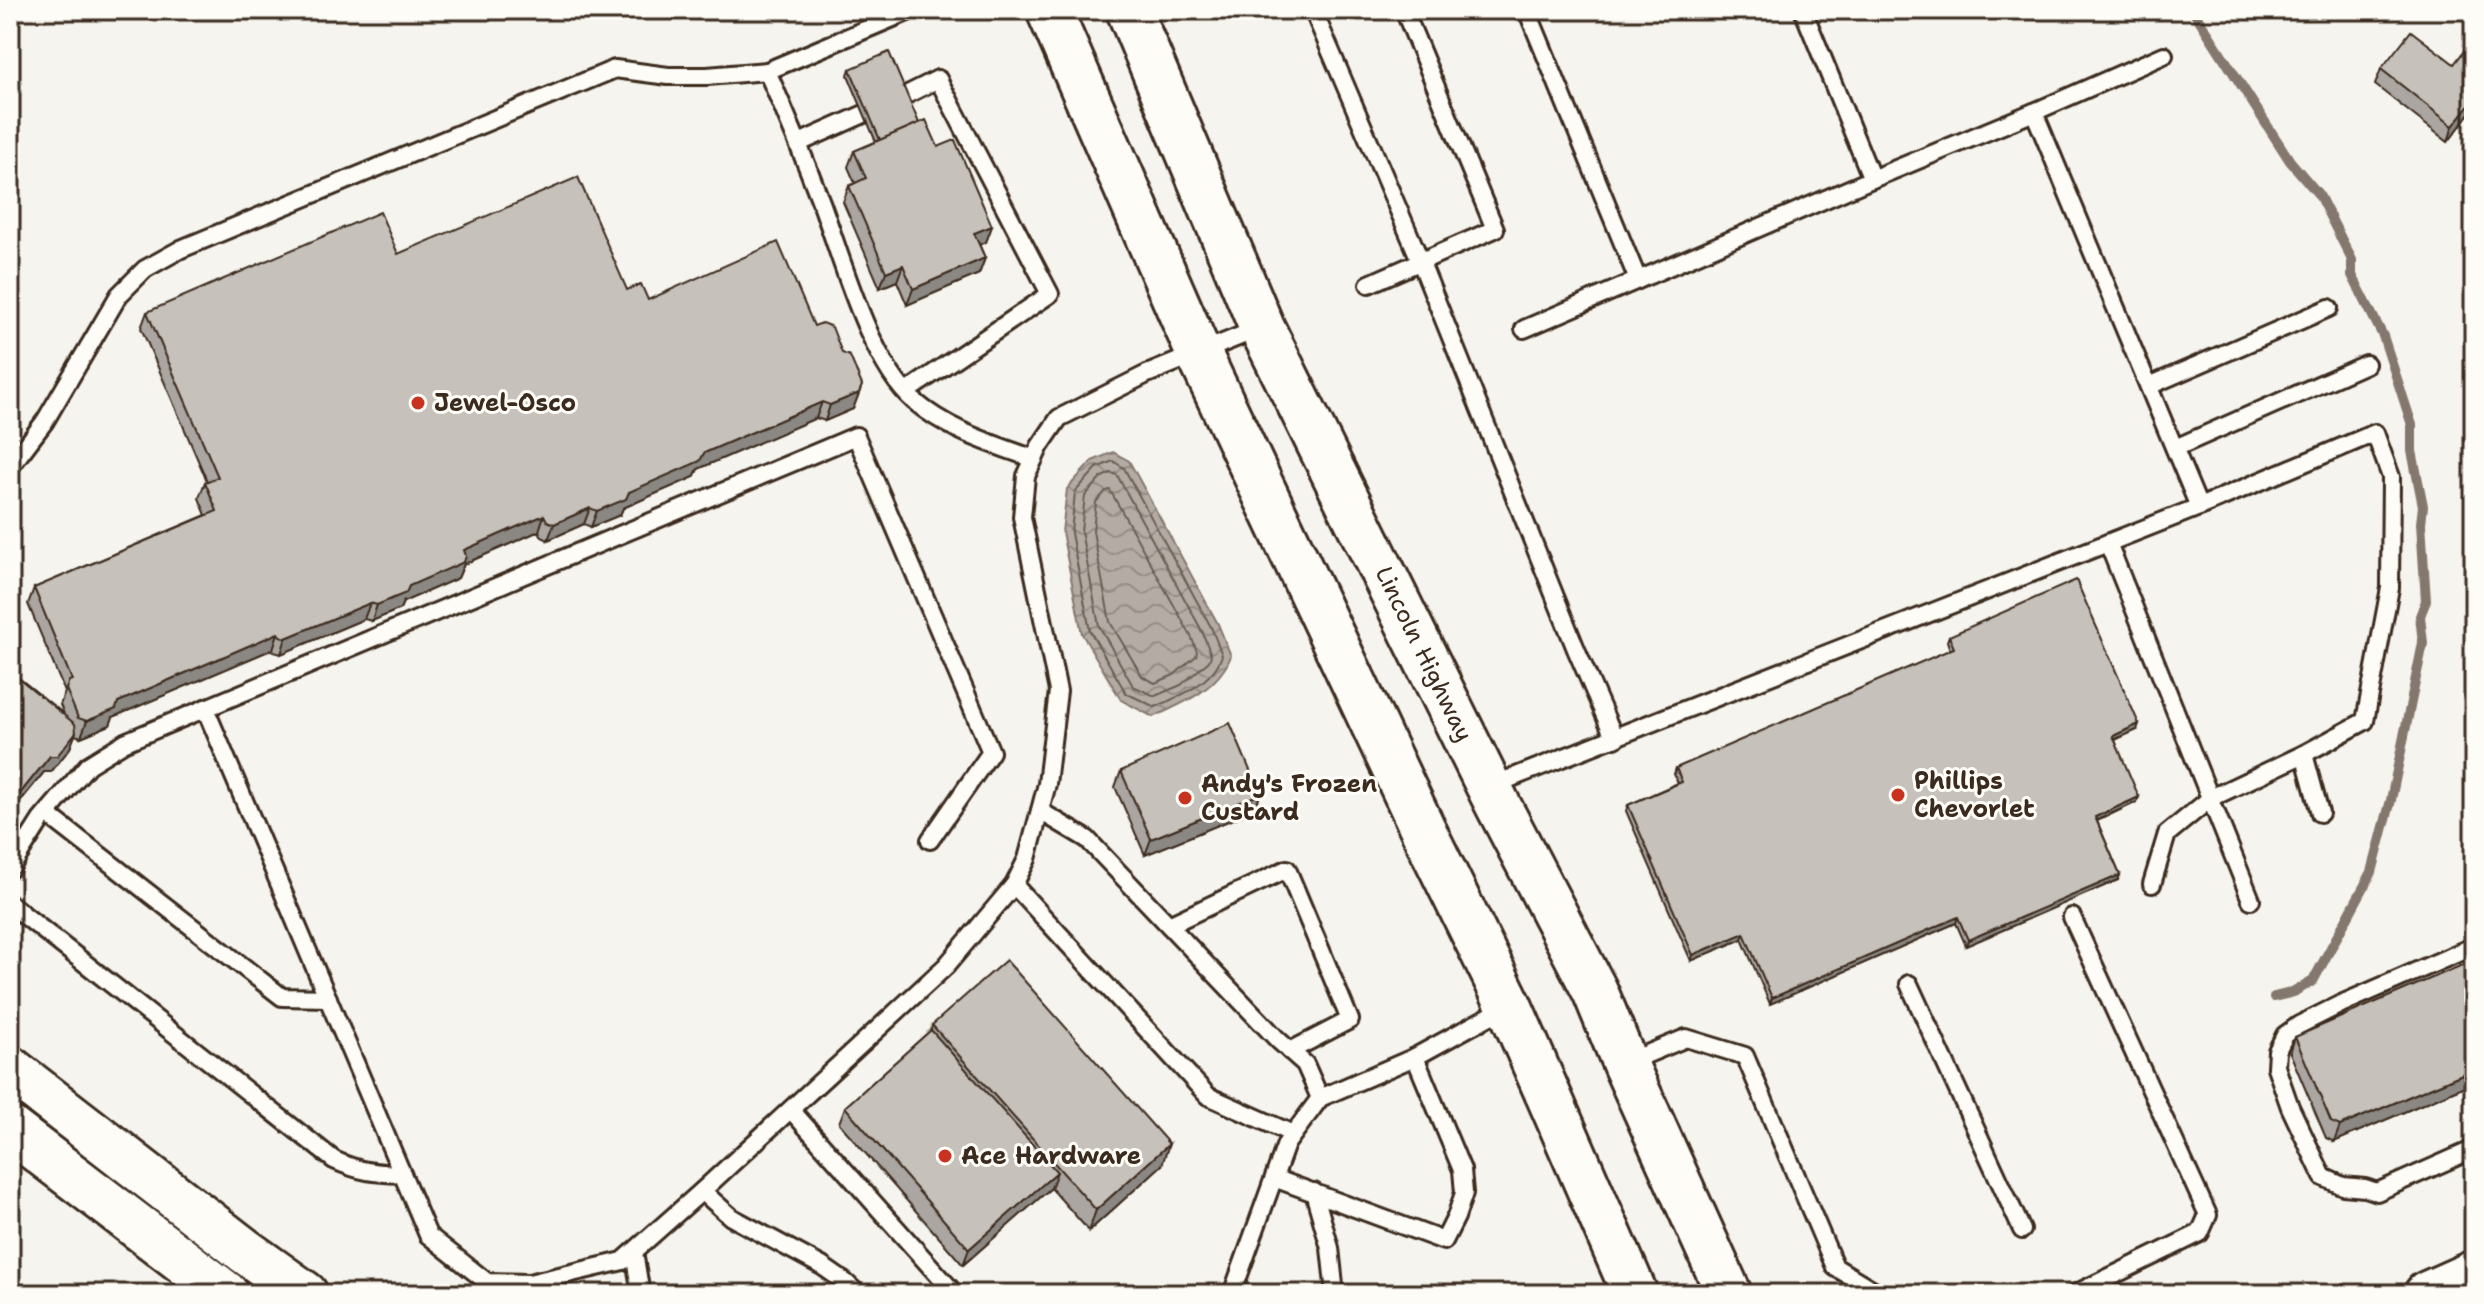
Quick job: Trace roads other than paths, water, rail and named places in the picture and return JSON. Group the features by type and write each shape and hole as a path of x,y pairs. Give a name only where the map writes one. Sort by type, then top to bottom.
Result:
{"main road":[{"path":"1049,10 1198,352 1509,1005 1635,1294"},
{"name":"Lincoln Highway","path":"1129,10 1262,328 1489,787 1595,991 1729,1294"},
{"path":"10,1069 305,1294"},
{"path":"10,1129 218,1292"},
{"path":"2427,1294 2474,1273"}],"lane":[{"path":"10,467 45,421 119,295 145,269 181,249 615,69 668,76 767,71 912,10"},
{"path":"1313,10 1420,260 1615,739"},
{"path":"1369,284 1495,229 1404,10"},
{"path":"1527,10 1638,280"},
{"path":"1803,10 1872,179"},
{"path":"1524,329 2164,55"},
{"path":"767,71 799,143 868,331 890,370 911,399 950,428 1034,459"},
{"path":"904,96 938,79 1050,294 906,392"},
{"path":"2034,112 2199,507"},
{"path":"799,143 864,114"},
{"path":"2149,386 2329,308"},
{"path":"205,708 428,1235 487,1282 529,1283 623,1261 946,966 1014,885 1027,859 1047,784 1058,691 1022,517 1026,476 1059,418 1147,374 1262,328"},
{"path":"2175,448 2366,364"},
{"path":"1489,787 2199,507 2375,433 2391,477 2390,588 2365,721 2211,798 2167,834 2152,884"},
{"path":"10,869 47,814 88,765 125,742 856,436 991,752 930,840"},
{"path":"2108,543 2251,900"},
{"path":"2304,754 2320,813"},
{"path":"1040,811 1087,839 1305,1064 1320,1098"},
{"path":"47,814 282,997 328,998"},
{"path":"1169,925 1287,869 1350,1020 1290,1051"},
{"path":"1014,885 1208,1096 1293,1134"},
{"path":"10,904 334,1160 357,1170 402,1174"},
{"path":"2072,917 2208,1215 2200,1233 2075,1294"},
{"path":"2474,946 2299,1025 2285,1035 2277,1051 2276,1067 2290,1107 2323,1177 2343,1186 2377,1192 2474,1149"},
{"path":"1909,984 2022,1230"},
{"path":"1232,1294 1286,1144 1320,1098 1415,1057 1509,1005"},
{"path":"1625,1064 1686,1038 1745,1056 1835,1267 1880,1294"},
{"path":"1274,1178 1444,1241 1464,1193 1462,1170 1415,1057"},
{"path":"791,1110 955,1294"},
{"path":"702,1191 731,1217 822,1266 858,1294"},
{"path":"1314,1192 1330,1248 1335,1294"},
{"path":"634,1252 641,1294"}],"water":[{"path":"1113,452 1129,461 1218,624 1231,656 1218,677 1199,694 1153,717 1121,700 1082,634 1062,532 1067,489 1092,461"}],"waterway":[{"path":"2193,10 2290,161 2319,195 2352,260 2352,275 2383,336 2412,425 2412,451 2423,506 2421,523 2426,601 2420,616 2423,643 2391,800 2372,872 2313,981 2294,992 2274,997"}],"place":[{"name":"Jewel-Osco","path":"418,403"},
{"name":"Phillips Chevorlet","path":"1898,795"},
{"name":"Andy's Frozen Custard","path":"1185,798"},
{"name":"Ace Hardware","path":"945,1156"}]}
